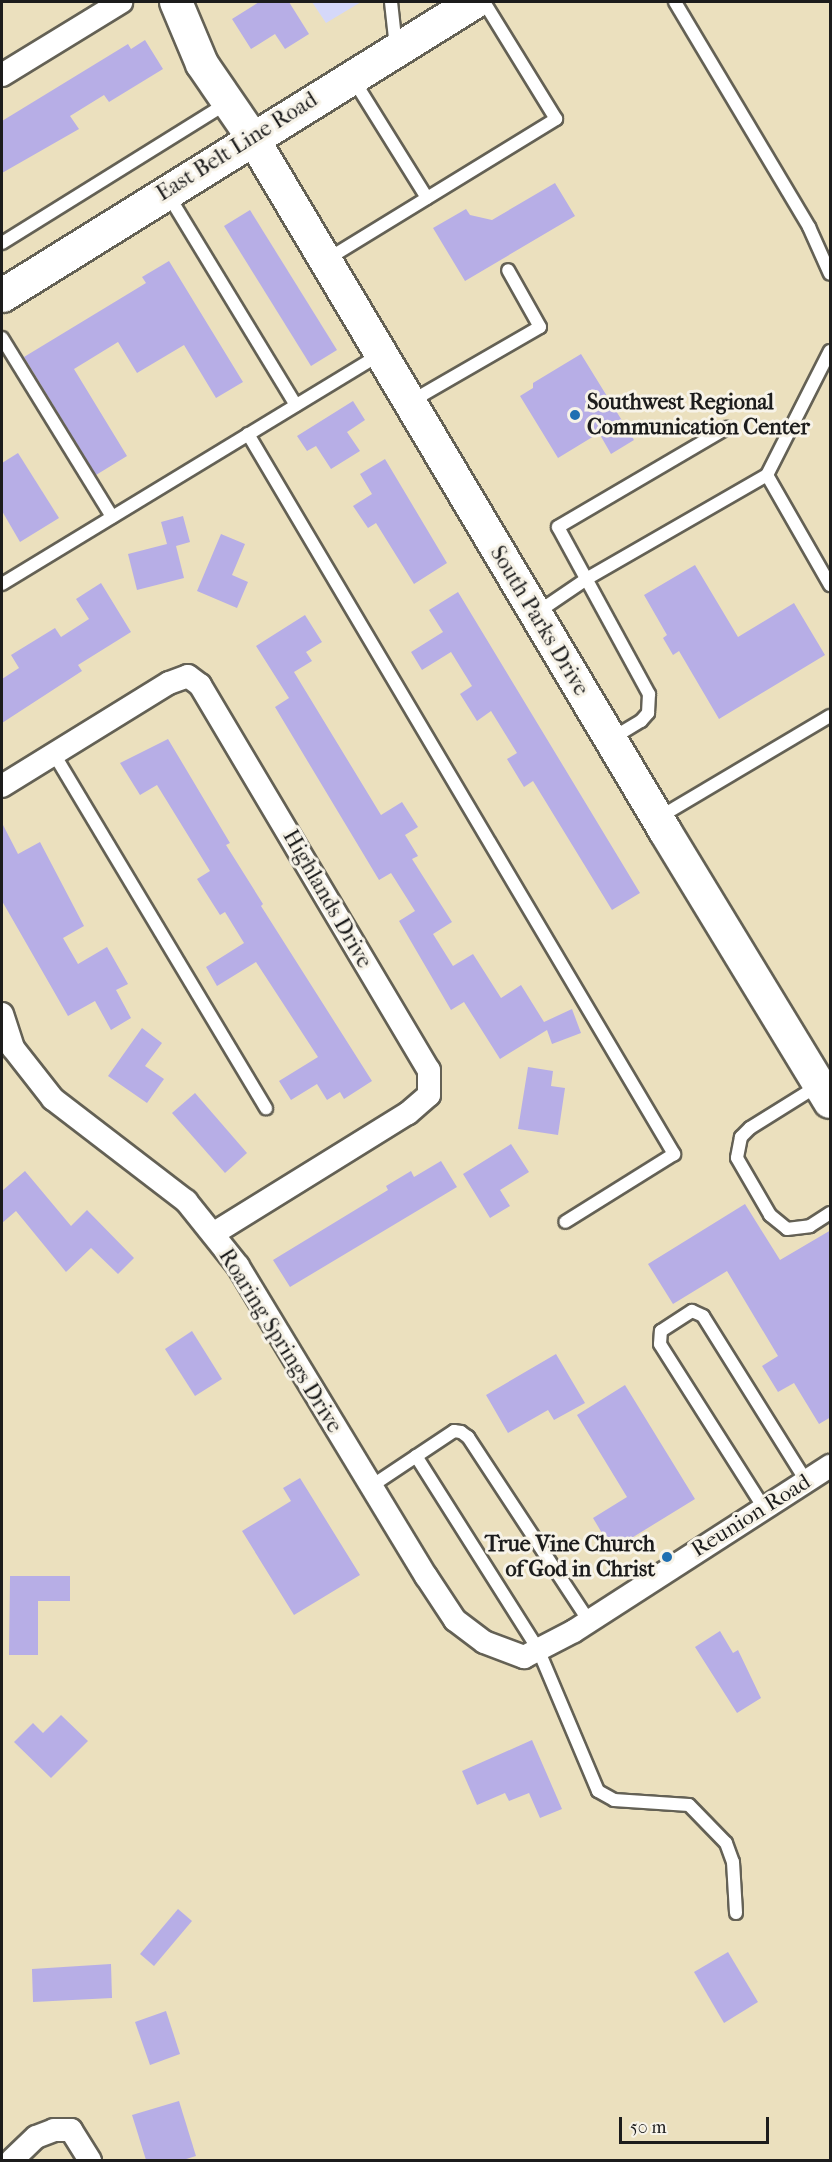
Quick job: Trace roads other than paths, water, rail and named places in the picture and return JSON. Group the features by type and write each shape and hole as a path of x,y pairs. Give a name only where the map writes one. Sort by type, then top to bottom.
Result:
{"main road":[{"name":"East Belt Line Road","path":"2,295 252,137 473,2"}],"street":[{"path":"2,75 121,2"},
{"name":"South Parks Drive","path":"176,2 202,64 252,137 657,819 825,1093"},
{"name":"Highlands Drive","path":"2,786 169,683 188,676 200,685 429,1070 429,1095 408,1113 213,1234"},
{"name":"Roaring Springs Drive","path":"2,1014 13,1048 53,1099 186,1201 238,1266 370,1487 455,1620"},
{"name":"Reunion Road","path":"455,1620 494,1646 524,1656 589,1621 831,1466"},
{"path":"12,2160 36,2138 54,2130 71,2130 87,2154"}],"lane":[{"path":"391,2 396,49"},
{"path":"325,261 556,119 484,2"},
{"path":"675,2 809,227 831,274"},
{"path":"351,76 427,198"},
{"path":"2,243 228,103"},
{"path":"166,192 296,405"},
{"path":"409,402 540,327 508,270"},
{"path":"2,338 112,517"},
{"path":"535,614 588,578 767,475 831,351"},
{"path":"2,584 380,354"},
{"path":"610,740 641,721 648,712 649,694 588,578 558,527 727,428"},
{"path":"248,434 674,1154 565,1222"},
{"path":"767,475 831,585"},
{"path":"657,819 831,716"},
{"path":"54,754 266,1108"},
{"path":"825,1093 750,1128 741,1137 737,1158 770,1215 787,1229 810,1226 831,1213"},
{"path":"764,1508 660,1344 661,1331 692,1311 703,1316 806,1481"},
{"path":"370,1487 454,1431 468,1437 589,1621"},
{"path":"416,1456 538,1649 597,1791 614,1800 689,1805 726,1843 733,1862 736,1913"}],"place":[{"name":"Southwest Regional Communication Center","path":"575,415"},
{"name":"True Vine Church of God in Christ","path":"667,1557"}]}
